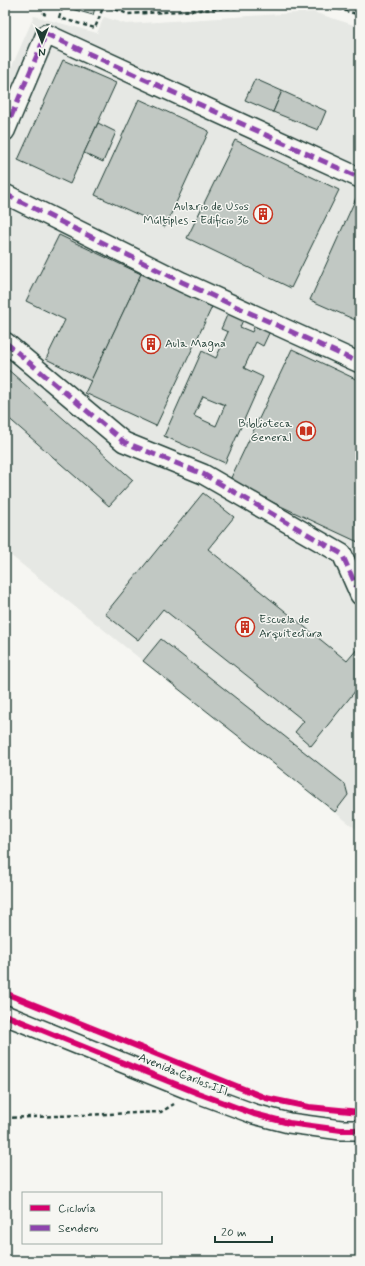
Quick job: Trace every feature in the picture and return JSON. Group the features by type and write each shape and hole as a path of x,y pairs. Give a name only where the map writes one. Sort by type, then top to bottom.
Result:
{"street":[{"path":"5,131 46,34 360,178"},
{"path":"5,194 182,282 360,363"},
{"path":"5,342 124,442 203,474 342,554 360,595"},
{"name":"Avenida Carlos III","path":"5,1015 187,1089 254,1114 289,1123 341,1130 360,1130"}],"path":[{"path":"44,5 44,14 95,28 104,6 128,14 287,5 328,6 360,15"},
{"path":"59,18 63,5"},
{"path":"5,1118 161,1112 177,1103"}],"shaded area":[{"path":"313,12 360,27 360,832 5,551 5,82 34,16 97,33 104,17 126,24"}],"building":[{"path":"69,5 96,5 93,15 68,8"},
{"path":"63,60 116,83 70,184 18,160"},
{"path":"255,79 282,91 273,112 245,100"},
{"path":"282,91 326,111 318,130 273,112"},
{"path":"139,99 209,131 165,227 95,195"},
{"path":"98,123 116,132 103,162 84,153"},
{"name":"Aulario de Usos Múltiples - Edificio 36","path":"235,140 339,190 291,288 187,238"},
{"path":"356,198 360,200 360,322 310,300"},
{"path":"59,235 141,274 91,381 46,359 65,320 26,301"},
{"name":"Aula Magna","path":"141,274 212,307 156,426 85,393"},
{"path":"228,313 243,320 240,327 252,332 255,325 270,331 263,346 256,342 244,368 263,377 225,463 164,436 202,351 216,358 228,332 221,329","holes":["203,396 225,405 216,426 194,416"]},
{"name":"Biblioteca General","path":"292,349 360,381 360,537 358,542 229,482"},
{"path":"5,367 133,480 109,506 5,415"},
{"name":"Escuela de Arquitectura","path":"203,493 234,517 208,549 347,661 358,648 360,649 360,685 311,746 295,732 304,721 163,609 138,640 105,614"},
{"path":"161,639 345,784 348,795 335,812 143,661"}],"marked path":[{"path":"5,131 46,34 360,178"},
{"path":"5,194 182,282 360,363"},
{"path":"5,342 124,442 203,474 342,554 360,595"}],"cycle path":[{"path":"5,993 266,1098 309,1107 360,1112"},
{"path":"5,1015 195,1092 254,1114 289,1123 341,1130 360,1130"}],"place":[{"name":"Aulario de Usos Múltiples - Edificio 36","path":"263,214"},
{"name":"Aula Magna","path":"151,344"},
{"name":"Biblioteca General","path":"306,431"},
{"name":"Escuela de Arquitectura","path":"245,627"}]}
